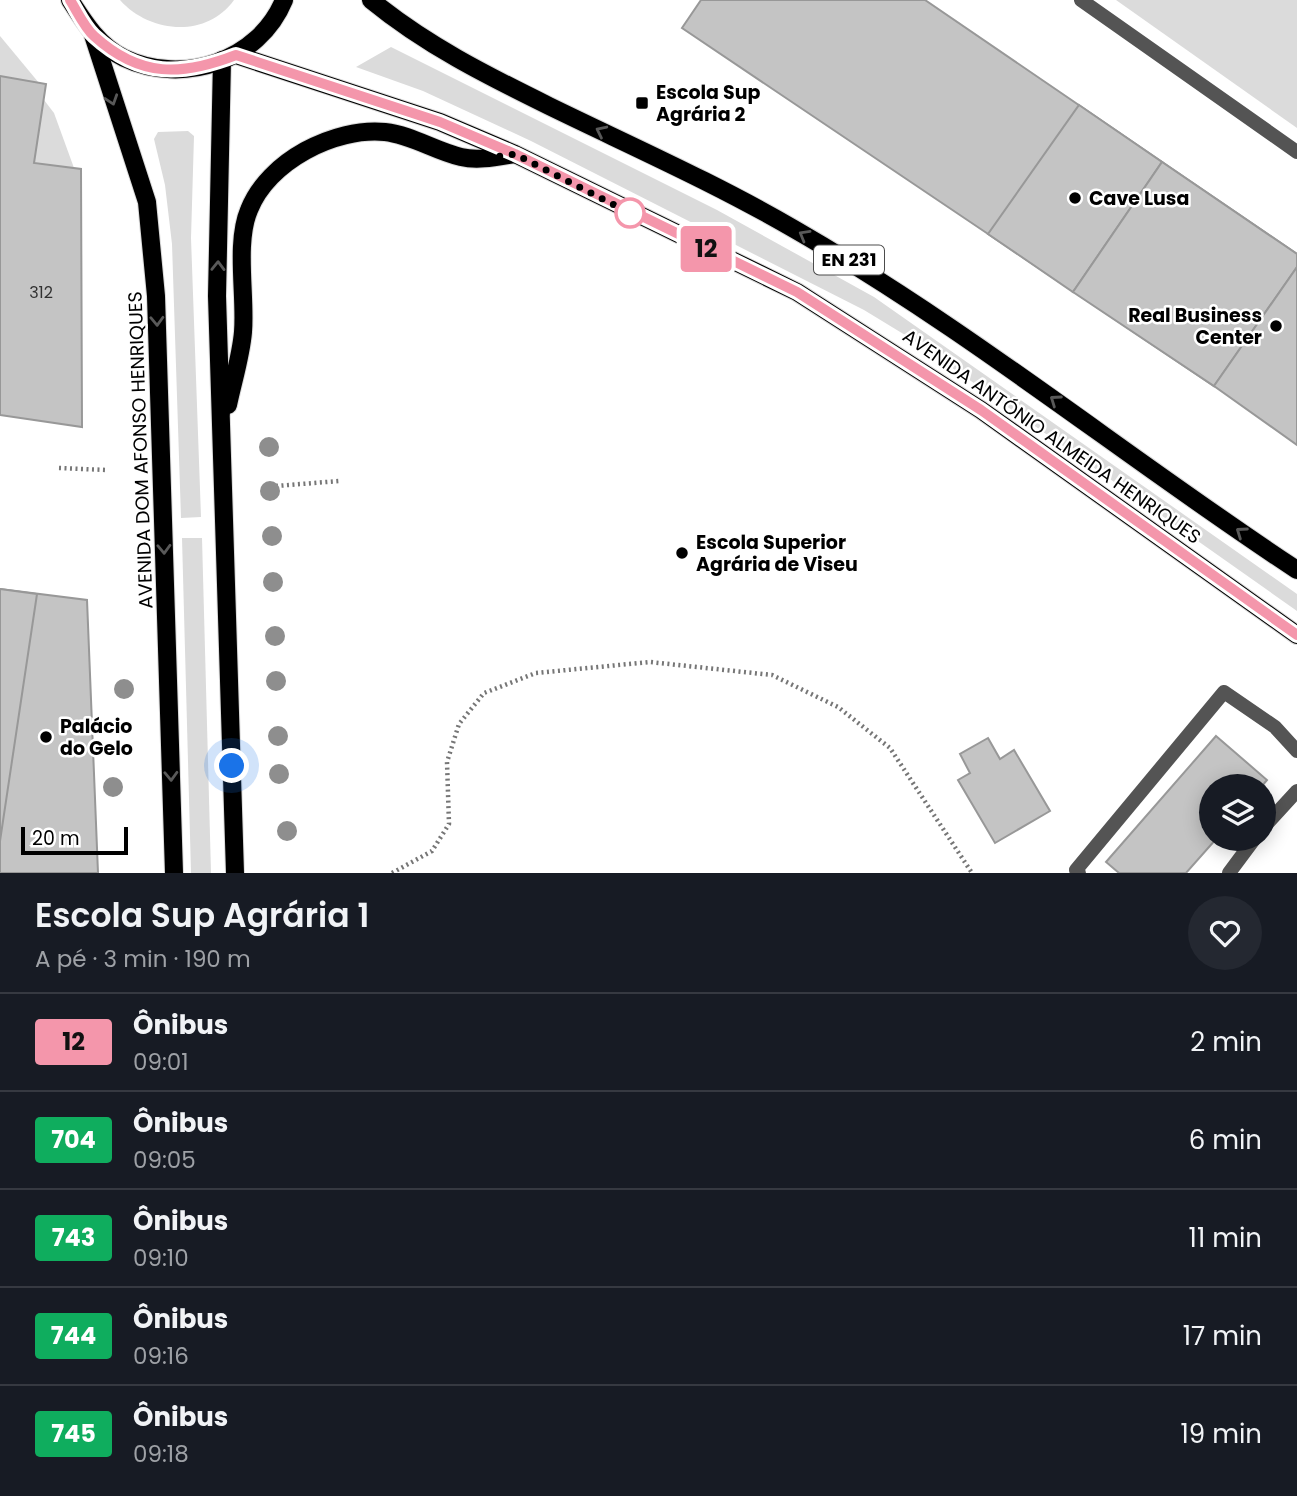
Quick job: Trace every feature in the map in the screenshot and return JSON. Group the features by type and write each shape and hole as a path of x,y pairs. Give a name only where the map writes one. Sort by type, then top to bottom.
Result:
{"main road":[{"path":"70,0 93,35 123,58 160,70 199,69 229,58 263,33 284,0"},
{"name":"AVENIDA ANTÓNIO ALMEIDA HENRIQUES","path":"371,0 418,37 471,67 755,208 848,260 1017,373 1297,570"},
{"name":"AVENIDA DOM AFONSO HENRIQUES","path":"93,35 147,202 156,296 174,873"},
{"path":"229,58 217,296 235,873"},
{"name":"AVENIDA ANTÓNIO ALMEIDA HENRIQUES","path":"229,58 440,122 515,154 797,292 981,410 1297,635"},
{"path":"222,433 243,334 244,226 256,197 288,161 316,146 360,132 399,135 462,158 481,159 515,154"}],"street":[{"path":"1081,0 1297,152"},
{"path":"1079,873 1076,870 1224,692 1275,727 1297,751"},
{"path":"1276,814 1297,791"},
{"path":"1229,873 1245,851"}],"path":[{"path":"59,468 107,470"},
{"path":"276,486 339,481"},
{"path":"392,873 432,850 449,824 447,762 459,724 484,693 536,673 650,662 772,675 838,707 890,748 972,873"}],"shaded area":[{"path":"120,0 234,0 222,13 208,21 177,27 146,19"},
{"path":"1116,0 1297,0 1297,128"},
{"path":"0,36 39,83 0,76"},
{"path":"391,47 717,210 874,297 1297,594 1297,611 910,338 864,310 531,141 423,91 356,67"},
{"path":"44,100 54,113 74,168 34,163"},
{"path":"188,131 194,136 191,238 201,517 181,518 172,244 165,185 154,139 158,132"},
{"path":"182,538 202,538 211,873 191,873"}],"building":[{"name":"Cave Lusa","path":"701,0 925,0 1297,254 1297,267 1214,386 682,28"},
{"path":"0,76 46,84 34,163 81,169 82,427 0,415"},
{"path":"1079,105 1162,162 1073,292 988,234"},
{"path":"1162,162 1297,254 1297,267 1214,386 1073,292"},
{"name":"Real Business Center","path":"1297,267 1297,445 1214,386"},
{"name":"Palácio do Gelo","path":"0,589 87,600 98,873 0,873"},
{"path":"0,589 37,594 0,841"},
{"path":"1216,736 1260,774 1199,774 1199,851 1205,851 1186,873 1119,873 1106,862"},
{"path":"988,738 1000,759 1014,750 1050,811 995,843 958,780 970,773 960,754"}],"bus line":[{"name":"12","path":"70,0 93,35 123,58 160,70 199,69 236,55 276,70 328,83 440,122 515,154 630,213 797,292 981,410 1280,620 1297,635"}],"place":[{"name":"Escola Sup Agrária 2","path":"642,103"},
{"name":"Cave Lusa","path":"1075,198"},
{"name":"Real Business Center","path":"1276,326"},
{"name":"Escola Superior Agrária de Viseu","path":"682,553"},
{"name":"Palácio do Gelo","path":"46,737"}],"route":[{"path":"232,766 222,433 243,334 244,226 248,210 256,197 288,161 316,146 360,132 383,132 414,139 462,158 481,159 515,154 630,213"}]}
